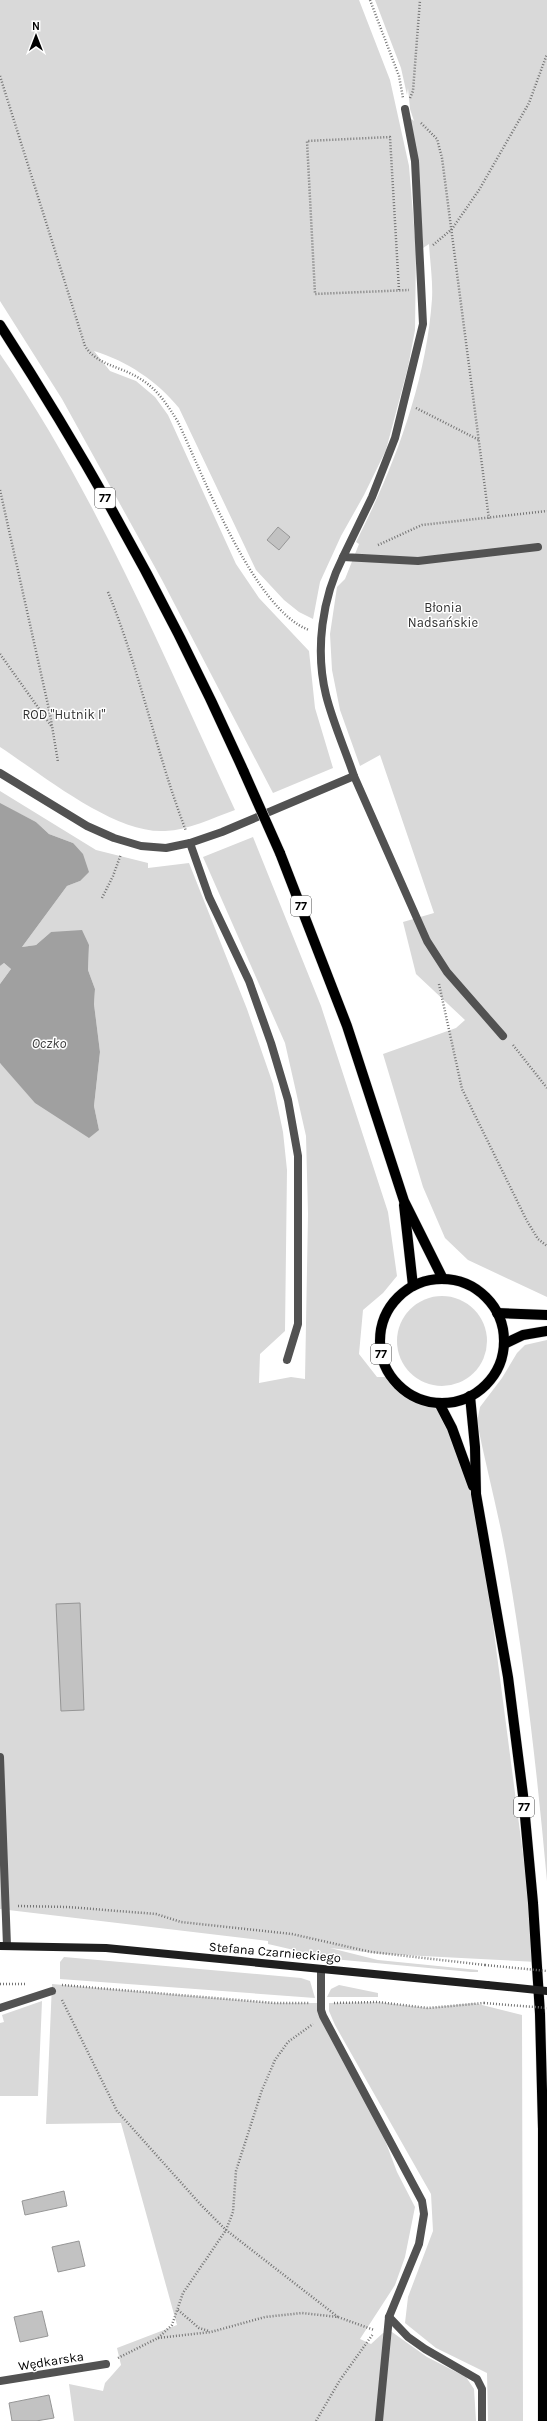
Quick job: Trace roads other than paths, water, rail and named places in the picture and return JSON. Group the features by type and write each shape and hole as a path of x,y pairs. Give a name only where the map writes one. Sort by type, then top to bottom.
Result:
{"main road":[{"name":"77","path":"0,325 69,436 134,551 176,629 244,772 280,853 347,1026 404,1201 443,1279"},
{"name":"77","path":"404,1201 413,1286"},
{"name":"77","path":"443,1279 458,1281 478,1290 497,1313 502,1328 504,1344 499,1365 492,1378 482,1388 470,1396 455,1402 439,1403 423,1400 402,1389 391,1377 381,1355 381,1331 385,1316 394,1302 413,1286 428,1281 443,1279"},
{"path":"497,1313 547,1315"},
{"path":"504,1344 523,1336 547,1331"},
{"name":"77","path":"470,1396 475,1447 476,1494 510,1690 524,1802 533,1903 540,2014 543,2129 543,2421"},
{"name":"77","path":"439,1403 452,1428 476,1494"}],"street":[{"path":"405,109 415,161 423,324 396,438 372,497 330,588 322,635 322,660 326,694 354,776 427,941 447,972 503,1036"},
{"path":"343,557 418,561 538,547"},
{"path":"0,773 87,826 124,841 166,848 190,843 222,832 354,776"},
{"path":"190,843 209,897 252,988 271,1043 288,1100 298,1156 300,1217 298,1324 286,1360"},
{"path":"0,1757 6,1906 3,1946"},
{"name":"Stefana Czarnieckiego","path":"3,1946 106,1948 547,1991"},
{"path":"321,1969 320,2003 323,2016 422,2201 424,2214 418,2244 388,2318 379,2421"},
{"path":"0,2008 52,1990"},
{"path":"388,2318 408,2337 425,2349 477,2379 482,2389 482,2421"},
{"name":"Wędkarska","path":"0,2381 106,2364"}],"water":[{"name":"Oczko","path":"0,803 36,822 49,834 73,843 83,854 89,872 80,881 67,886 22,947 36,945 51,932 82,930 89,945 88,970 95,989 94,1004 100,1052 94,1106 99,1130 89,1138 35,1103 0,1063 0,984 11,969 4,963 0,966"}],"park label":[{"name":"Błonia Nadsańskie","path":"443,614"},
{"name":"ROD \"Hutnik I\"","path":"64,714"}]}
